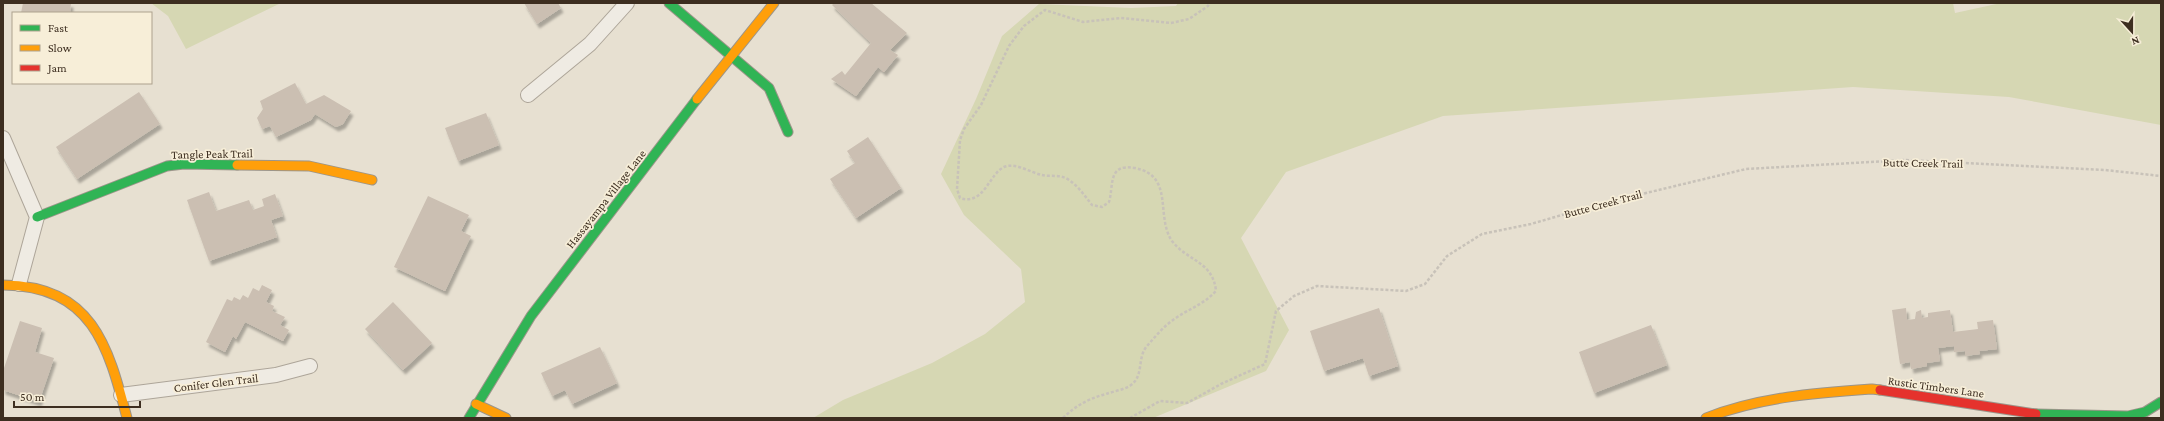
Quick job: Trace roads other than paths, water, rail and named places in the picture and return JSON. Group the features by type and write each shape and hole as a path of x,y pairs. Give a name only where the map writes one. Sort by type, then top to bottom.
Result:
{"street":[{"path":"528,95 590,44 627,3"},
{"path":"669,3 732,54 769,88 788,132"},
{"name":"Hassayampa Village Lane","path":"469,418 476,404 531,316 732,54 774,3"},
{"path":"3,138 37,218 19,284"},
{"name":"Tangle Peak Trail","path":"37,218 167,166 184,164 309,166 372,180"},
{"path":"3,285 19,284 47,292 73,306 94,326 112,364 127,418"},
{"name":"Conifer Glen Trail","path":"121,395 276,375 310,366"},
{"name":"Rustic Timbers Lane","path":"1706,418 1733,407 1805,394 1872,389 1932,397 2030,414 2128,416 2145,412 2161,402"},
{"path":"476,404 506,418"}]}
